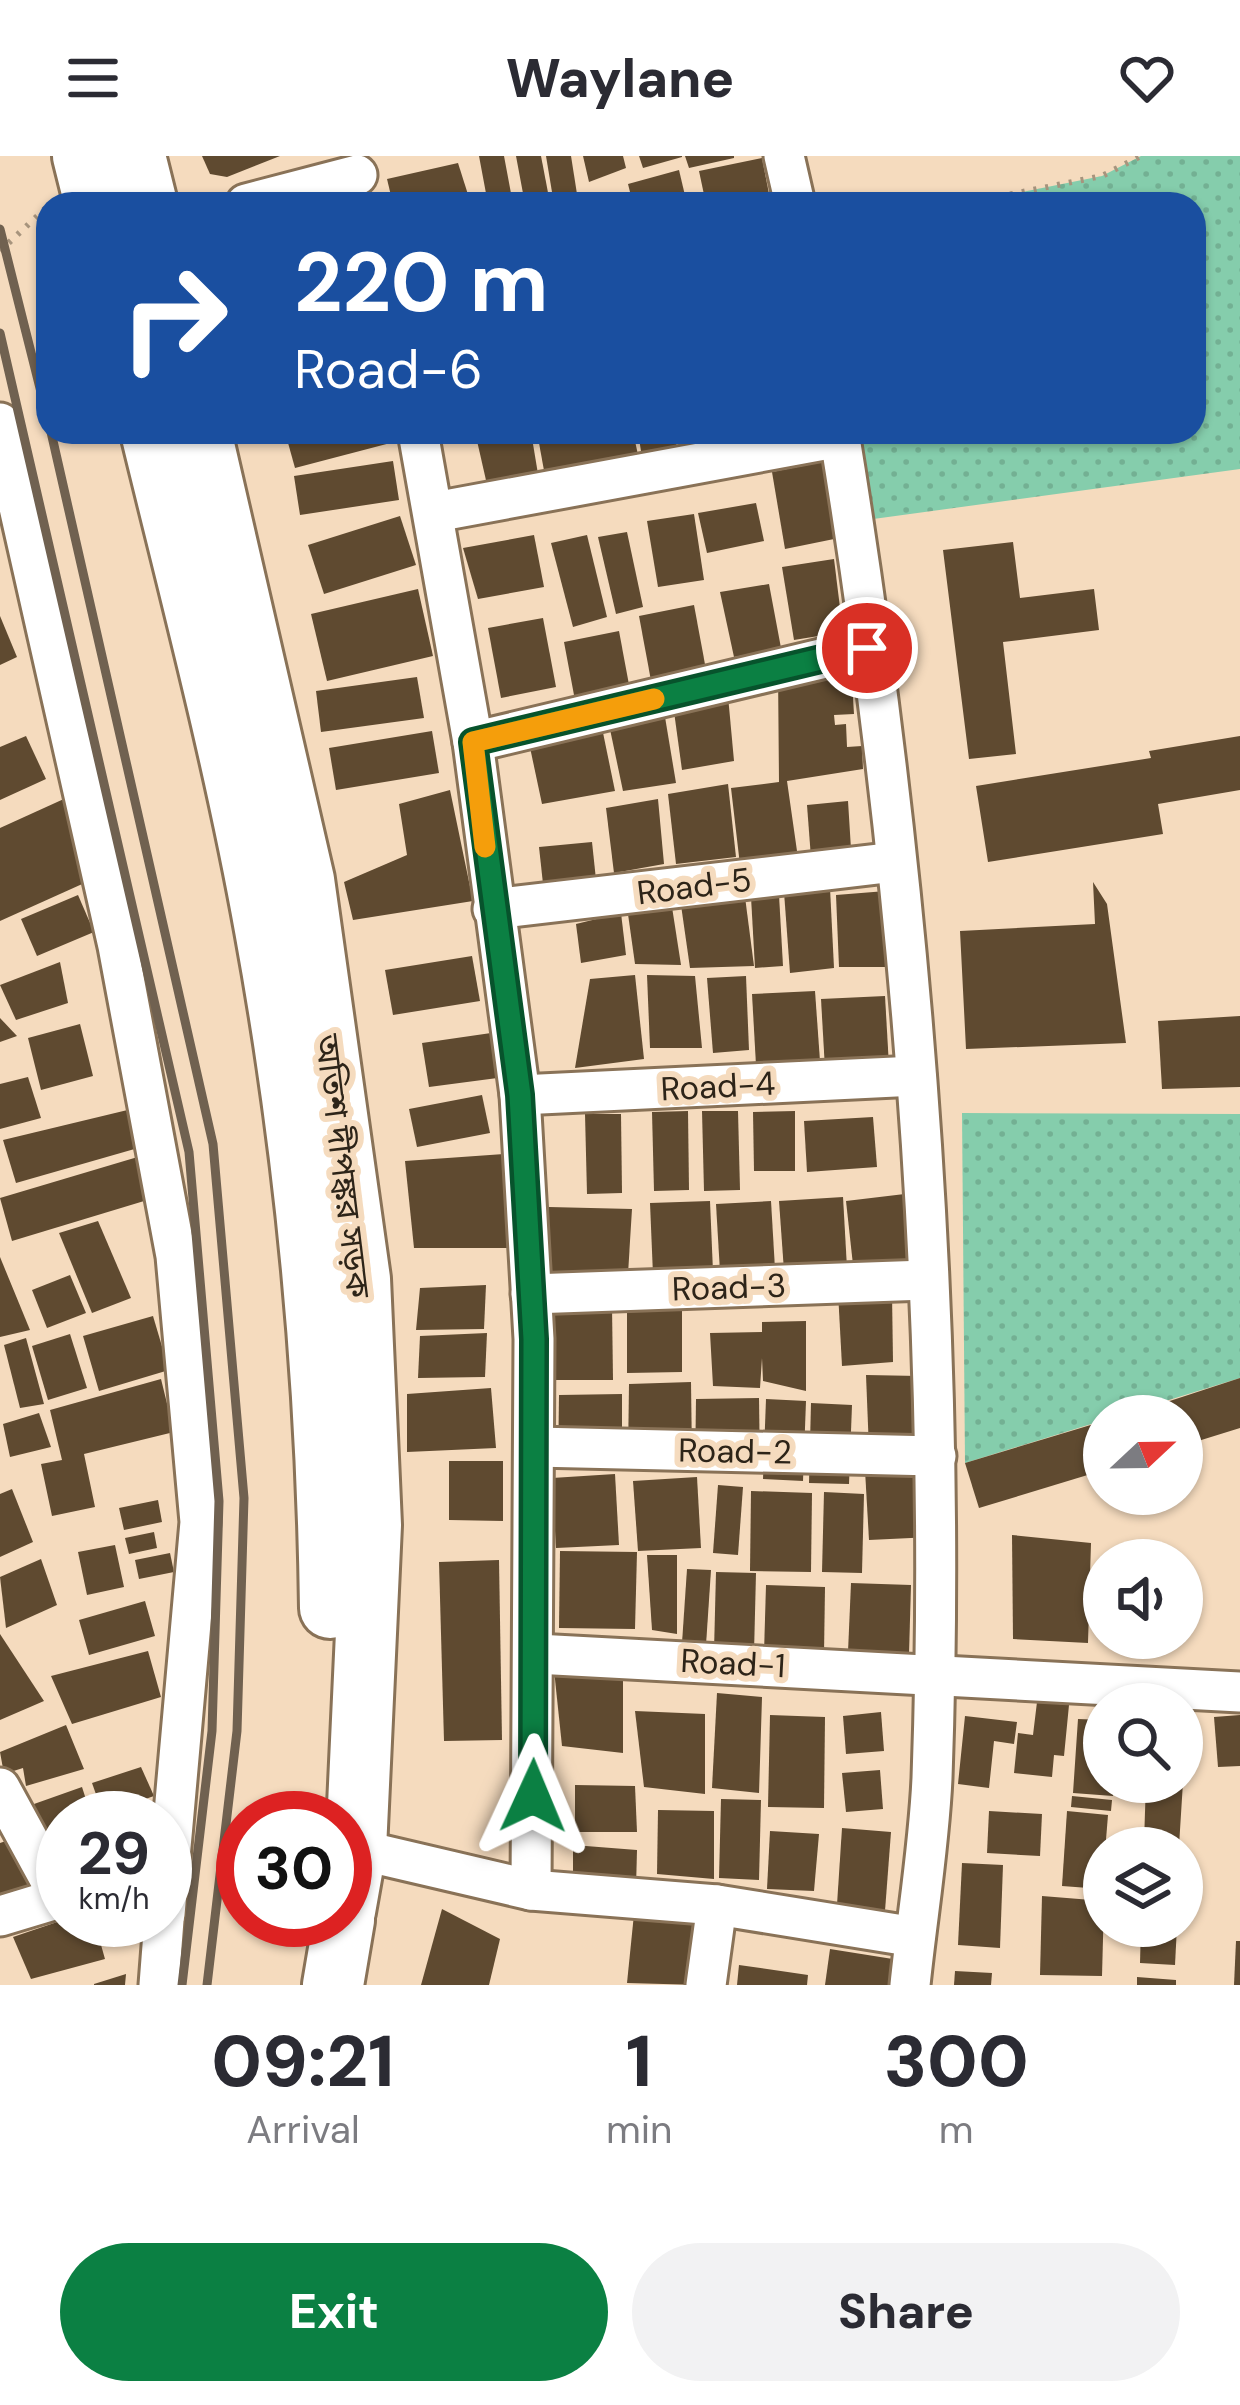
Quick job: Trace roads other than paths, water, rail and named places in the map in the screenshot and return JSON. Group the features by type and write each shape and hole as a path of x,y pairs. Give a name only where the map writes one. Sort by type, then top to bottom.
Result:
{"main road":[{"path":"83,156 91,192"},
{"path":"135,156 144,192"},
{"name":"অতিশ দীপঙ্কর সড়ক","path":"154,444 265,929 313,1272 327,1439 337,1791"},
{"name":"অতিশ দীপঙ্কর সড়ক","path":"204,444 304,880 360,1279 371,1525 344,1791"},
{"path":"293,1985 299,1947"},
{"name":"অতিশ দীপঙ্কর সড়ক","path":"333,1985 339,1947"}],"street":[{"path":"784,156 792,192"},
{"path":"297,192 357,178"},
{"path":"0,423 118,946 176,1256 200,1522 174,1791"},
{"path":"421,444 473,742 520,1095 535,1447 531,1889"},
{"path":"435,512 792,444"},
{"path":"840,444 895,862 916,1076 936,1456 932,1780 910,1985"},
{"path":"473,742 867,648"},
{"name":"Road-5","path":"493,909 895,862"},
{"name":"Road-4","path":"520,1095 916,1076"},
{"name":"Road-3","path":"531,1294 926,1280"},
{"name":"Road-2","path":"535,1447 936,1456"},
{"name":"Road-1","path":"536,1654 1240,1692"},
{"path":"0,1788 36,1851"},
{"path":"372,1847 531,1889 717,1905 915,1937"},
{"path":"0,1916 36,1905"},
{"path":"706,1985 717,1905"},
{"path":"159,1985 162,1947"}],"railway":[{"path":"0,229 36,372"},
{"path":"0,333 189,1152 219,1501 212,1731 182,1985"},
{"path":"54,444 213,1144 244,1498 237,1731 207,1985"}]}
